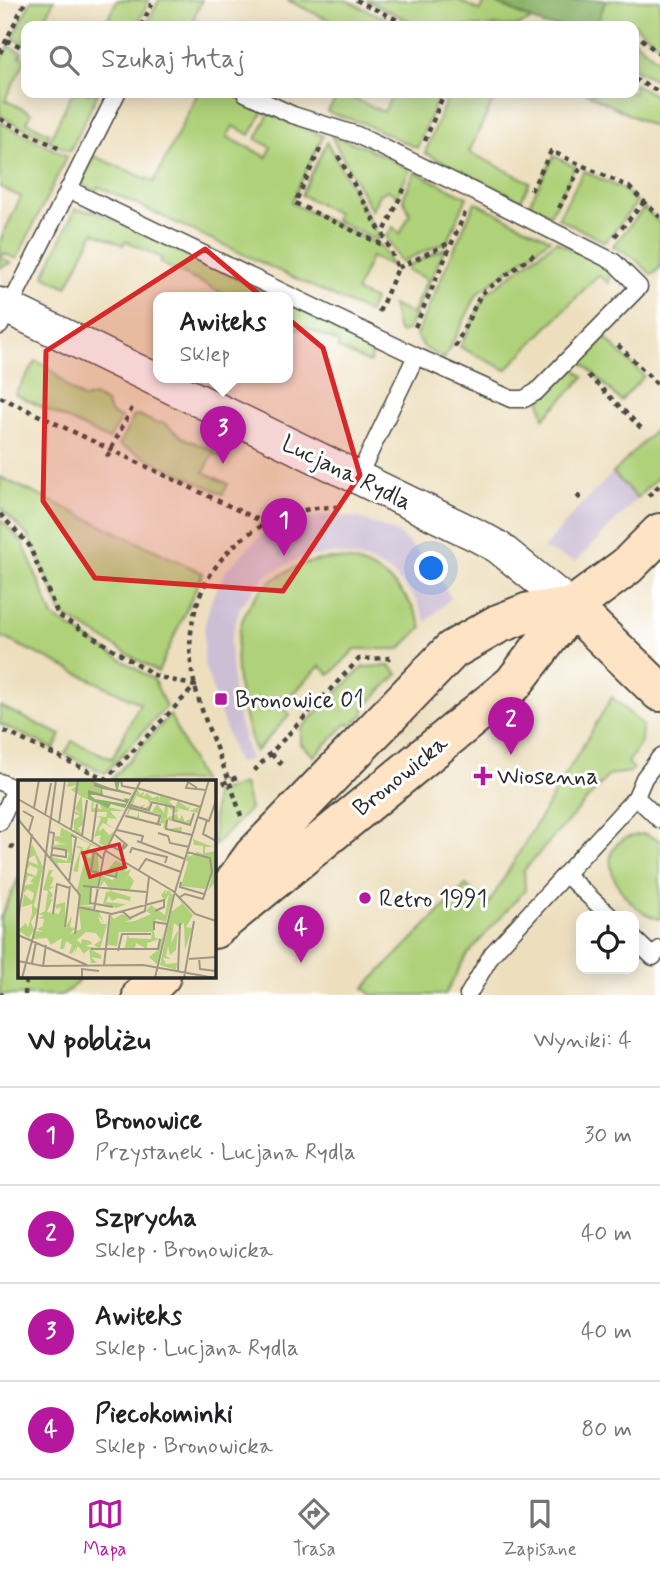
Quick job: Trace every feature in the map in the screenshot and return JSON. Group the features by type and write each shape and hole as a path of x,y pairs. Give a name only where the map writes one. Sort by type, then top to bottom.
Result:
{"street":[{"name":"Lucjana Rydla","path":"3,313 153,382"},
{"name":"Lucjana Rydla","path":"155,383 358,477 487,541 572,607 660,692"},
{"name":"Bronowicka","path":"215,928 513,684 572,607 627,566 660,533"},
{"name":"Bronowicka","path":"215,909 253,856 452,650 518,616 572,607"},
{"path":"142,995 159,978"}],"lane":[{"path":"3,313 114,98"},
{"path":"257,98 326,131 357,135 560,234 619,265 639,287 536,392 518,400 503,397 293,297"},
{"path":"68,189 283,292"},
{"path":"358,477 410,353"},
{"path":"468,995 492,954 636,797 644,778 660,757"},
{"path":"0,782 15,789 0,822"},
{"path":"636,797 660,820"},
{"path":"565,874 605,911"},
{"path":"639,944 653,957 660,949"}],"path":[{"path":"0,53 26,0"},
{"path":"144,21 154,0"},
{"path":"356,0 400,21"},
{"path":"639,36 660,55"},
{"path":"6,40 21,47"},
{"path":"639,82 660,92"},
{"path":"383,234 442,98"},
{"path":"0,119 72,155"},
{"path":"326,131 383,234 386,247 398,268"},
{"path":"326,131 295,203 386,247"},
{"path":"529,194 551,150 629,187 660,217"},
{"path":"554,218 582,165"},
{"path":"410,353 475,192"},
{"path":"608,246 644,202"},
{"path":"444,368 481,294 560,234"},
{"path":"369,333 398,268 453,242"},
{"path":"600,327 660,387"},
{"path":"570,357 643,430"},
{"path":"0,397 264,522"},
{"path":"107,457 132,408"},
{"path":"577,495 584,502"},
{"path":"243,823 195,686 190,640 200,599 229,550 264,522 299,509 344,507"},
{"path":"0,514 29,545 58,615 156,676 195,686"},
{"path":"254,771 359,659 398,657"},
{"path":"0,729 106,780 195,686"},
{"path":"215,787 242,775"}],"highlighted area":[{"path":"205,249 323,348 360,475 283,591 95,578 43,501 46,351"}],"shaded area":[{"path":"660,425 660,475 576,562 543,549 580,506"},
{"path":"324,515 359,518 399,534 430,563 451,598 426,622 417,601 393,574 371,562 336,553 300,558 265,576 240,607 230,642 234,702 250,759 237,763 204,664 204,628 212,598 227,569 257,539 285,524"}],"green space":[{"path":"31,0 54,0 44,21 21,21"},
{"path":"117,0 149,0 139,21 106,21"},
{"path":"159,0 202,0 193,19 197,21 148,21"},
{"path":"287,0 346,0 390,21 331,21"},
{"path":"366,0 458,0 480,11 486,0 490,0 532,20 530,21 410,21"},
{"path":"490,0 606,0 598,21 534,21"},
{"path":"606,0 660,0 660,46 639,28 639,21 598,21"},
{"path":"21,21 21,42 13,38"},
{"path":"639,44 660,62 660,82 639,72"},
{"path":"9,46 21,52 21,69 5,100 31,113 27,122 49,133 46,139 0,116 0,63"},
{"path":"639,87 660,98 660,130 596,98 639,98"},
{"path":"70,98 96,98 70,151 49,141"},
{"path":"196,98 239,98 264,110 250,135 233,126 227,137 267,157 271,147 256,139 269,113 323,136 291,203 381,246 391,265 371,257 356,291 374,300 369,313 104,189 98,187 96,191 80,184 94,156 154,182"},
{"path":"337,98 352,98 384,112 391,98 438,98 417,148 363,123 327,112"},
{"path":"447,98 495,98 469,152 530,182 521,200 425,153"},
{"path":"0,122 67,156 17,259 3,253 2,258 11,263 0,268 0,241 21,197 0,187"},
{"path":"331,136 360,145 410,169 397,196 388,190 379,194 372,211"},
{"path":"327,142 379,237 377,240 335,220 337,213 301,195"},
{"path":"554,156 575,167 550,215 529,204"},
{"path":"584,171 626,191 637,202 605,242 558,218"},
{"path":"415,172 467,197 448,241 401,262 386,237 393,227 400,234 410,214 403,198"},
{"path":"475,202 550,239 478,293 444,359 425,348 416,335"},
{"path":"644,208 660,223 660,268 652,275 635,259 613,246"},
{"path":"75,209 97,212 264,292 220,292 160,263 162,258 126,241 123,245 94,232 67,287 44,276"},
{"path":"556,241 611,270 609,283 598,275 506,370 460,347 486,294"},
{"path":"445,248 408,330 401,333 397,328 392,305 412,314 427,279 407,270 409,265"},
{"path":"293,306 376,347 369,363 337,348 339,343 303,326 300,330 293,326"},
{"path":"604,337 644,376 621,401 580,360"},
{"path":"36,361 51,370 77,395 85,399 94,396 106,403 111,414 121,418 109,440 15,394"},
{"path":"573,367 584,377 544,418 540,400"},
{"path":"139,415 155,423 164,423 183,438 214,451 217,446 223,449 220,456 213,454 204,472 228,484 223,494 119,445 134,416"},
{"path":"660,425 660,475 637,498 613,473"},
{"path":"0,477 203,573 158,672 62,614 30,538 0,507"},
{"path":"0,519 23,543 53,617 154,680 166,707 105,773 65,754 72,741 112,759 140,703 0,636"},
{"path":"337,559 366,566 390,580 409,601 422,627 400,649 355,649 330,675 320,666 282,705 290,715 255,752 242,705 236,655 239,632 247,610 260,591 288,571 314,561"},
{"path":"390,666 398,674 364,707 364,713 353,724 346,724 314,756 301,744 301,729 363,667"},
{"path":"612,697 642,725 641,742 628,763 633,768 630,772 609,775 524,870 525,890 466,956 445,995 372,995 364,988 466,885 488,905"},
{"path":"0,706 61,735 54,749 0,724"},
{"path":"170,715 201,780 111,780"},
{"path":"244,784 250,809 215,845 215,793"},
{"path":"645,834 660,841 660,919 645,913 632,903 613,875 611,861 614,848 625,838"},
{"path":"18,879 18,978 81,978 64,995 0,995 0,918"}],"place":[{"name":"Awiteks","path":"223,464"},
{"name":"Bronowice","path":"284,556"},
{"name":"Bronowice 01","path":"221,699"},
{"name":"Szprycha","path":"511,755"},
{"name":"Wiosenna","path":"483,776"},
{"name":"Retro 1991","path":"365,898"},
{"name":"Piecokominki","path":"301,963"}]}
